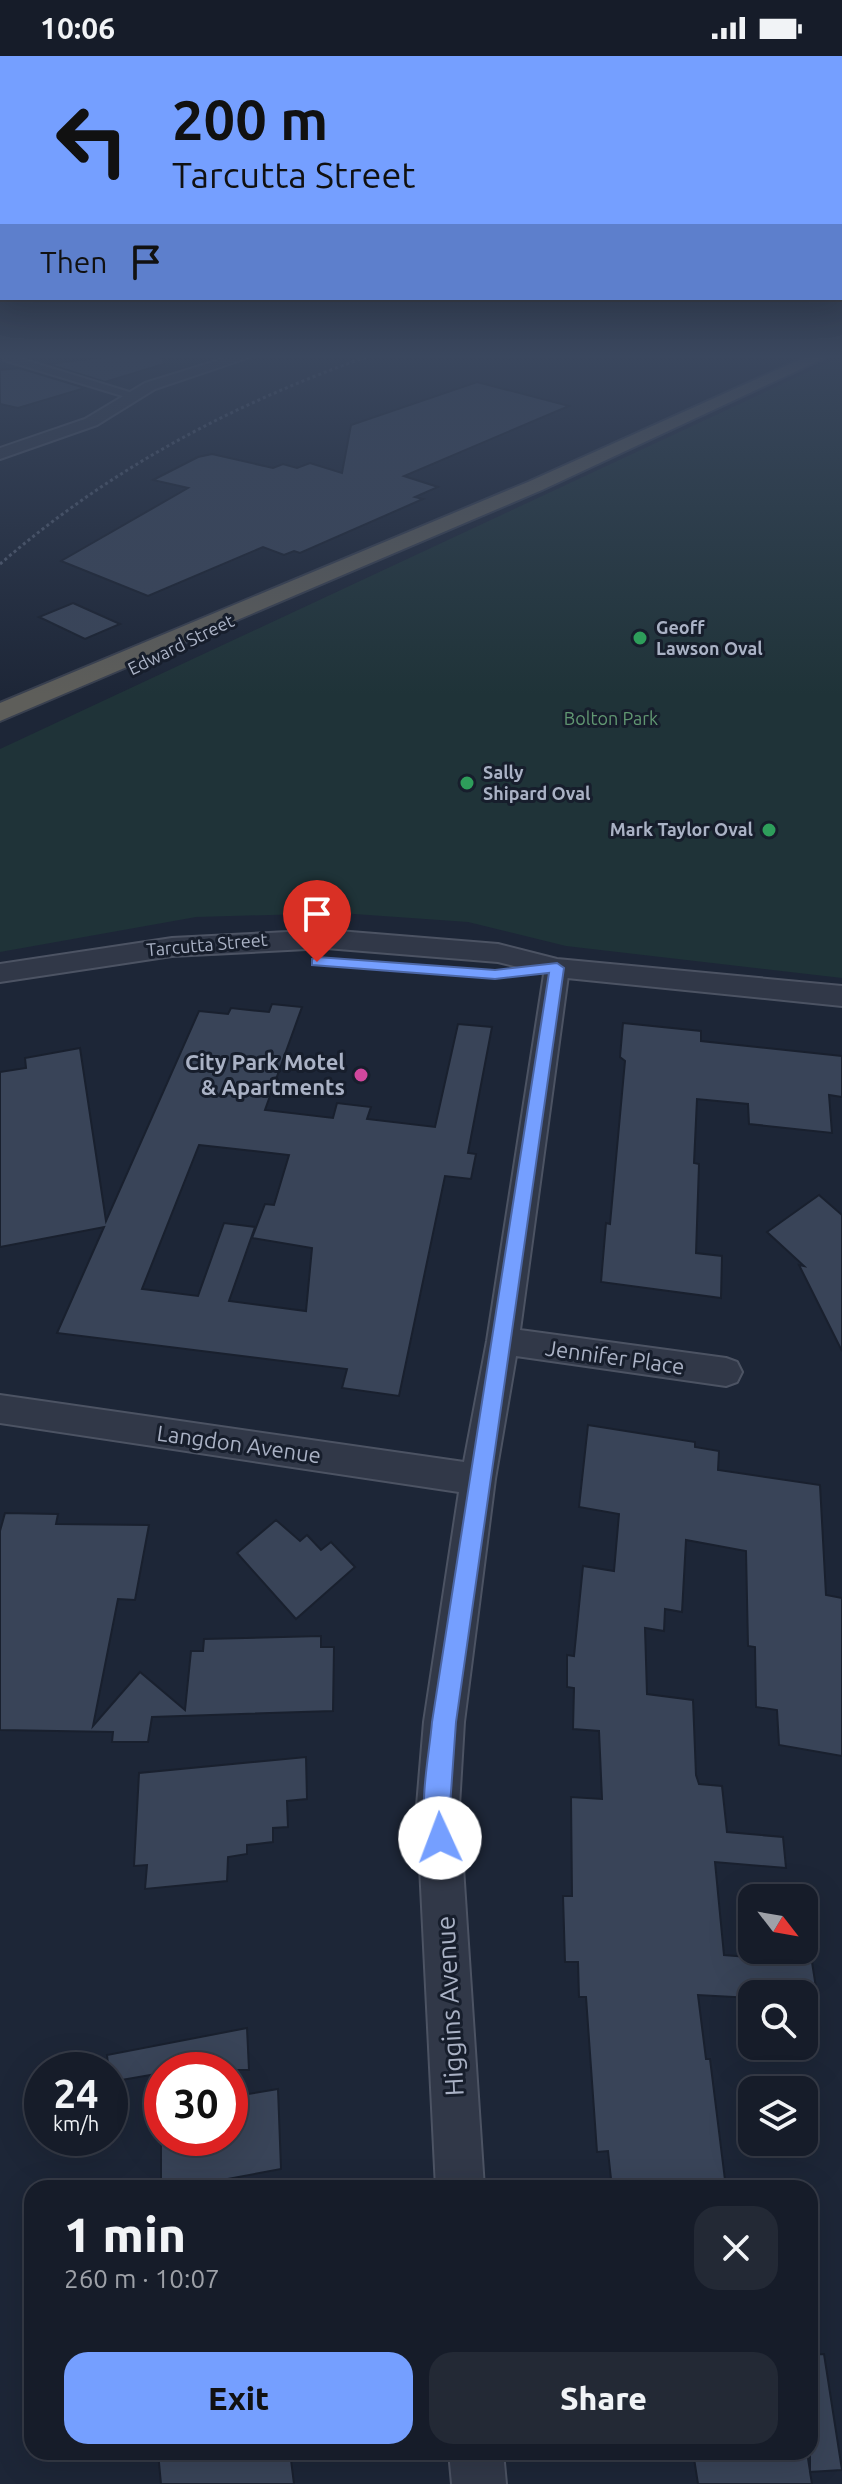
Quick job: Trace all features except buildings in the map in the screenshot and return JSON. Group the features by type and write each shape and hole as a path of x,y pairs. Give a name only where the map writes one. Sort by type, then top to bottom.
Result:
{"highway":[{"name":"Edward Street","path":"420,531 547,468"},
{"name":"Edward Street","path":"0,713 420,531 574,468"},
{"name":"Edward Street","path":"0,732 362,556"}],"street":[{"name":"Tarcutta Street","path":"0,973 200,944 288,939 366,953 422,957 495,975 557,968 842,996"},
{"name":"Tarcutta Street","path":"0,998 207,966 366,953"},
{"name":"Higgins Avenue","path":"460,2180 438,1806 444,1722 557,968"},
{"name":"Jennifer Place","path":"503,1341 726,1372"},
{"name":"Langdon Avenue","path":"0,1409 478,1479"},
{"path":"477,2460 479,2484"}],"green space":[{"name":"Bolton Park","path":"601,468 842,468 842,978 566,946 468,922 340,913 196,917 0,952 0,749"}],"railway":[{"path":"0,564 42,529 130,468"}],"place":[{"name":"Geoff Lawson Oval","path":"640,638"},
{"name":"Sally Shipard Oval","path":"467,783"},
{"name":"Mark Taylor Oval","path":"769,830"},
{"name":"City Park Motel & Apartments","path":"361,1075"}],"route":[{"path":"317,962 495,975 557,968 444,1722 438,1806 440,1838"}]}
